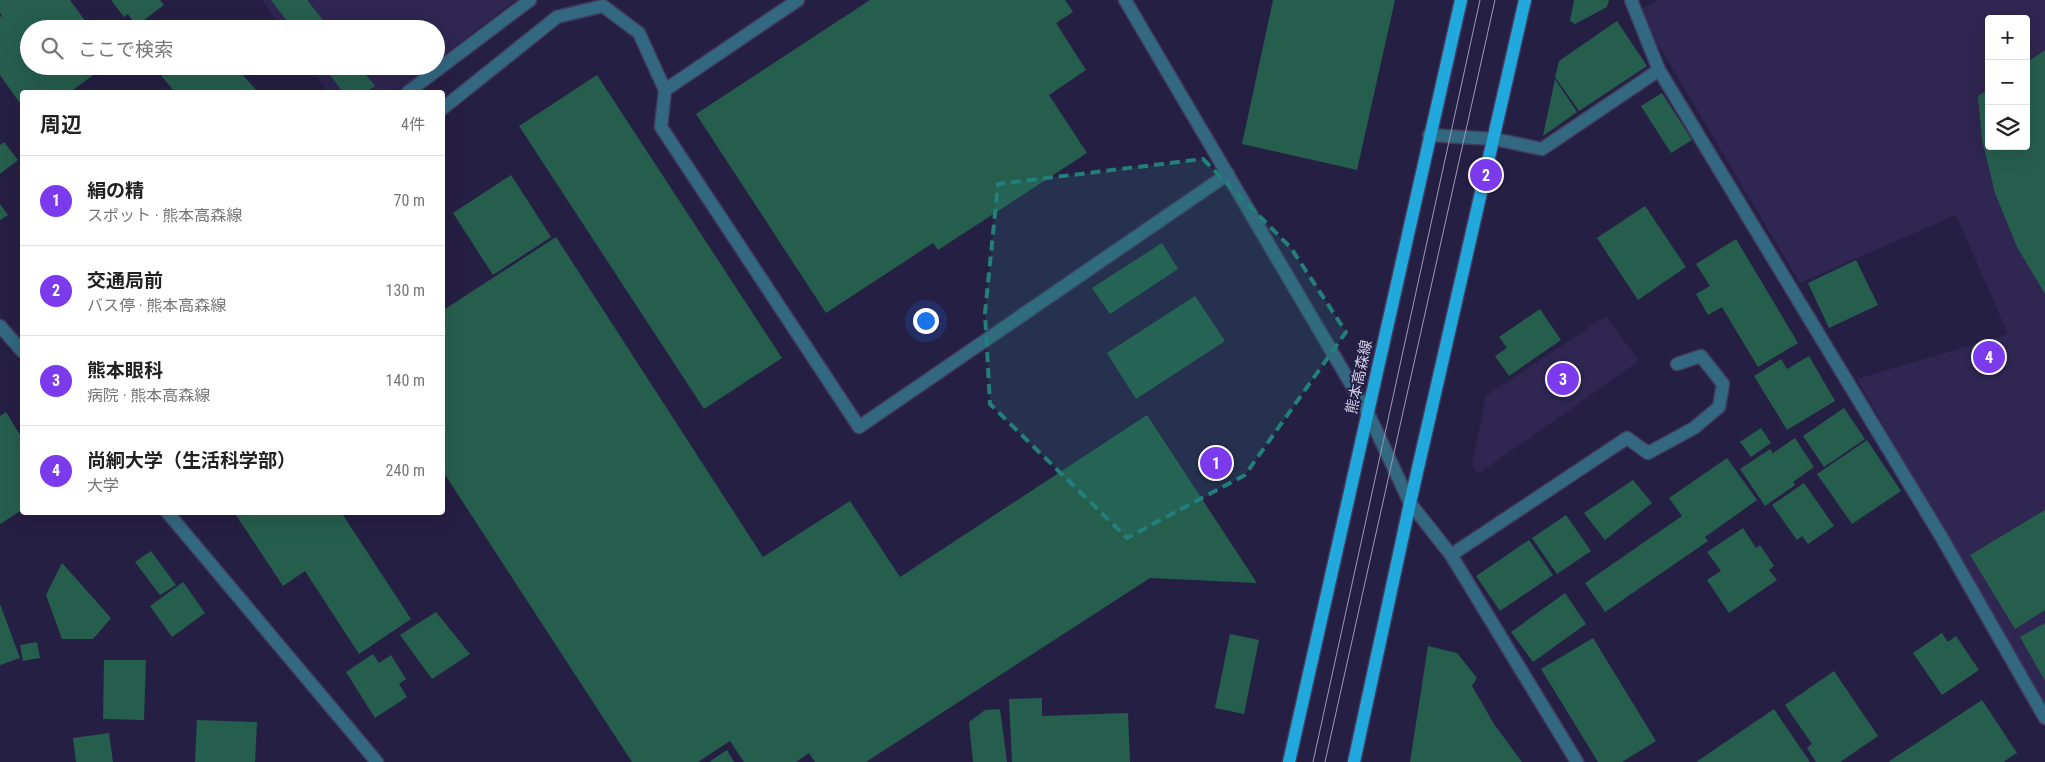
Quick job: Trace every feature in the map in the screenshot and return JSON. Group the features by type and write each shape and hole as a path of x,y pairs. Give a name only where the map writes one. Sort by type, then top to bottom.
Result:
{"main road":[{"name":"熊本高森線","path":"1289,762 1461,0"},
{"path":"1354,762 1410,502 1525,0"}],"street":[{"path":"445,64 530,0"},
{"path":"666,90 798,0"},
{"path":"1125,0 1368,413 1410,502 1451,555 1577,762"},
{"path":"1631,0 1659,70 1937,529 2045,718"},
{"path":"445,107 557,17 603,6 639,33 666,90 661,127 859,427 1228,174"},
{"path":"1429,135 1494,139 1542,149 1659,70"},
{"path":"411,90 431,75"},
{"path":"0,326 20,349"},
{"path":"1451,555 1627,438 1648,453 1694,428 1719,406 1722,384 1701,356 1677,364"},
{"path":"170,515 377,762"}],"highlighted area":[{"path":"1203,159 1291,248 1346,332 1245,475 1127,538 990,404 985,313 998,184"}],"shaded area":[{"path":"262,0 515,0 445,54 445,20 276,20"},
{"path":"1658,0 2045,0 2045,709 1857,379 2008,334 1956,215 1800,283 1638,11"},
{"path":"316,75 418,75 399,90 327,90"},
{"path":"1606,316 1639,361 1478,474 1472,465 1486,396"}],"building":[{"path":"0,0 70,0 84,20 20,20 20,75 94,75 73,90 20,90 20,103 0,75 0,17 2,16 0,13"},
{"path":"111,0 160,0 164,5 144,20 132,20 128,14 124,17"},
{"path":"271,0 307,0 323,20 286,20"},
{"path":"870,0 1065,0 1073,12 1056,23 1086,70 1049,95 1087,153 938,250 933,243 826,313 696,114"},
{"path":"1273,0 1395,0 1357,170 1242,144"},
{"path":"1574,0 1609,0 1607,7 1575,24 1570,21"},
{"path":"1617,21 1647,66 1579,111 1555,77 1559,61"},
{"path":"2045,50 2045,294 2017,247 1995,193 1982,140 1978,96 1985,92 1985,150 2030,150 2030,60"},
{"path":"161,75 243,75 256,90 173,90"},
{"path":"330,75 366,75 375,86 370,90 341,90"},
{"path":"597,75 782,358 704,409 519,126"},
{"path":"1555,79 1577,112 1543,136"},
{"path":"1662,93 1692,140 1671,153 1641,106"},
{"path":"4,142 18,160 0,174 0,145"},
{"path":"511,175 551,237 493,275 453,213"},
{"path":"0,204 8,215 0,220"},
{"path":"1645,206 1686,267 1638,300 1597,238"},
{"path":"556,237 763,557 850,501 900,577 1147,415 1257,583 1150,578 866,762 815,762 809,753 796,762 744,762 730,741 698,762 632,762 445,475 445,309"},
{"path":"1736,239 1798,343 1758,367 1722,307 1708,315 1696,294 1710,286 1696,264"},
{"path":"1162,243 1178,269 1110,314 1092,288"},
{"path":"1856,260 1878,305 1829,328 1808,283"},
{"path":"1195,296 1225,341 1136,399 1107,353"},
{"path":"1540,309 1561,340 1509,376 1495,356 1507,348 1499,337"},
{"path":"1809,356 1835,401 1787,430 1754,376 1781,359 1787,369"},
{"path":"1844,408 1865,439 1824,467 1803,436"},
{"path":"6,412 20,435 20,511 0,524 0,416"},
{"path":"1761,428 1771,443 1751,457 1740,442"},
{"path":"1795,438 1814,467 1793,482 1795,485 1765,506 1740,469 1770,449 1773,453"},
{"path":"1867,440 1901,491 1852,524 1817,474"},
{"path":"1727,458 1757,500 1705,537 1708,541 1605,612 1585,583 1682,516 1669,498"},
{"path":"1633,480 1652,503 1605,540 1584,513"},
{"path":"1804,483 1834,526 1808,544 1802,536 1797,540 1772,505"},
{"path":"2045,510 2045,610 2015,629 1970,555"},
{"path":"236,515 343,515 411,619 359,654 305,571 283,586"},
{"path":"1566,515 1591,551 1557,574 1532,538"},
{"path":"1743,528 1756,548 1760,545 1774,566 1769,570 1777,580 1729,613 1707,580 1721,571 1707,552"},
{"path":"1529,540 1553,575 1500,611 1476,576"},
{"path":"151,551 176,585 160,595 135,562"},
{"path":"62,563 111,618 93,639 62,639 46,595"},
{"path":"183,582 205,613 172,637 150,606"},
{"path":"1565,593 1586,624 1533,662 1511,632"},
{"path":"0,604 20,658 0,665"},
{"path":"436,612 470,654 432,679 400,635"},
{"path":"2045,623 2045,681 2020,637"},
{"path":"1942,633 1948,642 1956,636 1979,670 1942,695 1913,653"},
{"path":"1230,634 1259,640 1244,714 1215,708"},
{"path":"1593,638 1656,741 1622,762 1598,762 1541,669"},
{"path":"37,642 40,658 23,661 20,645"},
{"path":"1428,646 1457,653 1477,678 1472,686 1494,724 1522,762 1410,762"},
{"path":"373,654 379,663 391,655 406,679 399,684 407,697 375,718 346,672"},
{"path":"104,660 146,660 144,720 103,719"},
{"path":"1834,671 1878,736 1840,762 1816,762 1807,748 1812,744 1785,705"},
{"path":"1042,698 1042,716 1128,713 1130,762 1012,762 1009,699"},
{"path":"1982,700 2017,753 2003,762 1888,762"},
{"path":"1000,709 1007,762 973,762 969,722 985,710"},
{"path":"1774,709 1810,762 1696,762"},
{"path":"197,720 257,722 255,762 195,762"},
{"path":"109,733 113,762 76,762 73,738"},
{"path":"727,750 734,762 709,762"}],"tram line":[{"path":"1313,762 1480,0"},
{"path":"1325,762 1495,0"}],"place":[{"name":"交通局前","path":"1486,175"},
{"name":"尚絅大学（生活科学部）","path":"1989,357"},
{"name":"熊本眼科","path":"1563,379"},
{"name":"絹の精","path":"1216,463"}]}
